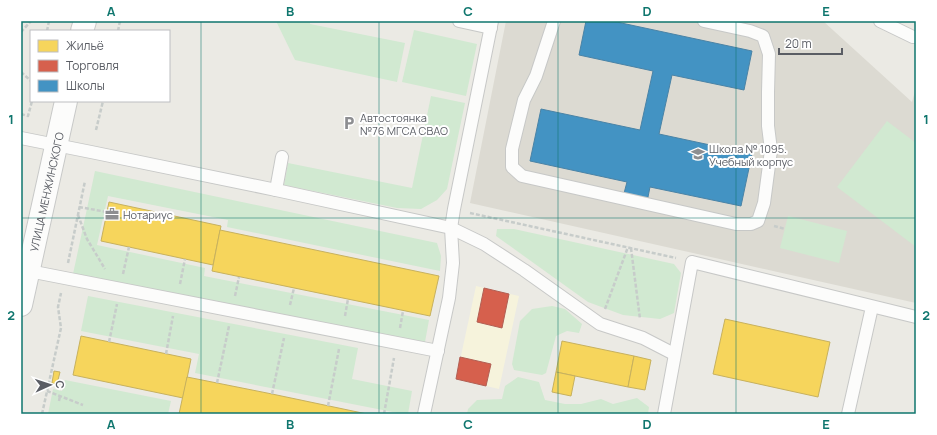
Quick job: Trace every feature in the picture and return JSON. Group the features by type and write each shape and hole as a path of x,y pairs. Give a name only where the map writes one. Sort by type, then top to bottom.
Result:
{"main road":[{"name":"УЛИЦА МЕНЖИНСКОГО","path":"21,305 66,102"}],"lane":[{"path":"424,414 449,298 453,264 451,228 454,209 491,24 459,21"},
{"path":"554,21 536,76 524,100 512,149 512,167 522,176 736,224 763,223 771,150 768,126 769,54 763,36 752,26 704,21"},
{"path":"880,21 913,37"},
{"path":"21,138 276,190 451,228 484,244 524,270 600,324 643,338 674,354"},
{"path":"276,190 282,157"},
{"path":"664,414 692,262 916,318"},
{"path":"29,271 438,351"},
{"path":"848,414 872,307"}],"path":[{"path":"21,32 32,21"},
{"path":"21,72 30,80"},
{"path":"21,114 28,116 32,102"},
{"path":"96,130 103,102"},
{"path":"42,414 61,328 58,307 85,181"},
{"path":"79,206 107,212"},
{"path":"454,209 692,262"},
{"path":"78,214 87,239 104,268 120,289"},
{"path":"781,228 785,230"},
{"path":"109,342 129,247"},
{"path":"600,324 630,248"},
{"path":"630,248 643,338"},
{"path":"166,354 185,259"},
{"path":"328,406 348,299"},
{"path":"217,383 232,310"},
{"path":"384,414 403,311"},
{"path":"272,394 287,321"},
{"path":"48,390 83,405"},
{"path":"59,401 60,396"}],"shaded area":[{"name":"Школа № 1095. Учебный корпус","path":"506,21 823,21 912,102 916,88 916,303 470,203"},
{"path":"476,286 519,296 499,389 456,379"}],"green space":[{"path":"276,21 310,21 310,24 405,43 397,82 295,60"},
{"path":"414,30 477,44 466,96 402,82"},
{"path":"431,96 465,103 447,189 437,200 421,209 397,208 284,185 288,163 412,188"},
{"path":"887,121 916,143 916,247 837,187"},
{"path":"95,171 437,243 441,256 440,271 227,227 228,220 108,196 97,245 205,268 204,276 429,320 425,342 73,274"},
{"path":"788,216 847,231 839,263 780,248"},
{"path":"497,229 514,229 674,264 681,273 674,313 660,319 623,315 588,302 496,236"},
{"path":"88,296 358,348 352,379 412,391 408,414 195,373 199,354 81,331"},
{"path":"552,306 565,309 582,324 579,333 567,331 556,336 546,373 542,375 514,370 512,364 520,321 532,309"},
{"path":"518,377 539,382 545,400 565,404 581,404 601,399 613,404 637,398 649,407 648,414 467,414 468,409 477,400 502,399 505,386"},
{"path":"65,380 171,401 168,414 48,414 53,389 62,391"}],"building: Жильё":[{"path":"109,202 221,226 213,265 101,241"},
{"path":"220,230 439,276 430,316 212,271"},
{"path":"725,319 830,342 818,397 713,374"},
{"path":"81,336 191,359 183,398 73,375"},
{"path":"562,341 634,356 628,387 556,372"},
{"path":"634,356 651,360 645,390 628,387"},
{"path":"54,371 60,372 57,384 52,383"},
{"path":"556,372 575,376 571,396 552,392"},
{"path":"187,377 272,394 367,414 179,414"}],"building: Торговля":[{"path":"484,288 509,294 502,328 477,322"},
{"path":"460,357 491,364 486,386 456,379"}],"building: Школы":[{"path":"586,21 612,21 752,51 744,90 672,75 659,134 752,154 741,206 650,187 647,202 623,197 627,182 530,161 541,109 640,130 653,71 579,55"}],"place":[{"name":"Автостоянка №76 МГСА СВАО","path":"349,123"},
{"name":"Школа № 1095. Учебный корпус","path":"698,154"},
{"name":"Нотариус","path":"112,214"}]}
